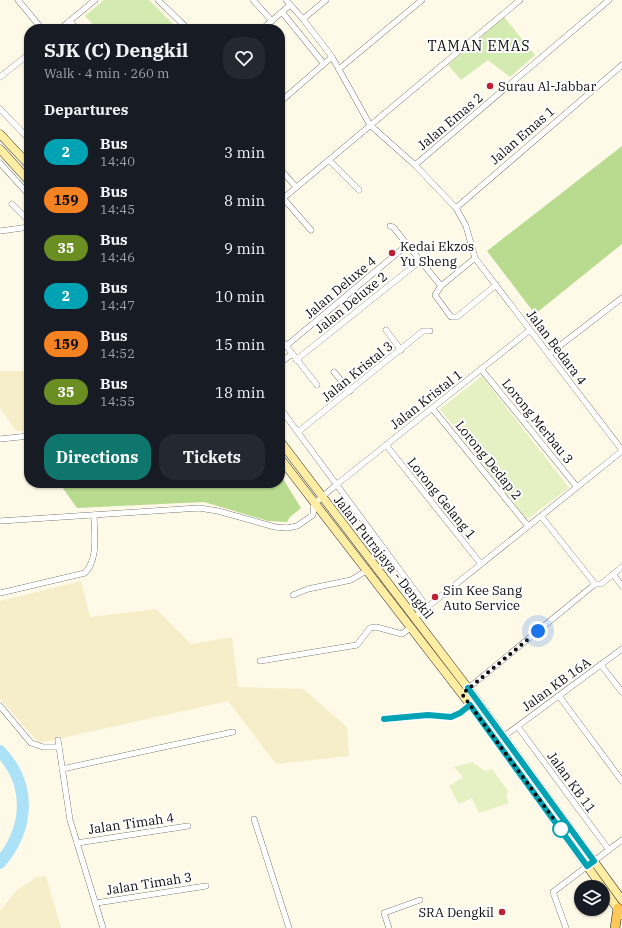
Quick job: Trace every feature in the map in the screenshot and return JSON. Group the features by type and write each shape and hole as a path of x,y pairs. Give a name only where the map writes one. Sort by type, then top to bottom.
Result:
{"main road":[{"path":"0,134 24,160"},
{"path":"0,149 24,175"},
{"name":"Jalan Putrajaya - Dengkil","path":"285,448 468,688 590,864"},
{"name":"Jalan Putrajaya - Dengkil","path":"285,465 462,694 590,864"},
{"path":"590,864 599,880"},
{"path":"590,864 622,900"},
{"path":"610,897 620,911 615,928"}],"street":[{"path":"18,0 38,24"},
{"path":"66,24 95,0"},
{"path":"158,0 183,24"},
{"path":"253,0 272,21"},
{"path":"286,0 332,57 370,125 415,165 456,208 466,226 475,258 441,286 435,295 451,316 457,317 496,285"},
{"path":"303,20 326,0"},
{"path":"339,69 422,0"},
{"path":"285,197 520,0"},
{"name":"Jalan Emas 2","path":"415,165 609,0"},
{"path":"268,24 290,5"},
{"path":"282,12 324,64"},
{"path":"285,98 332,57"},
{"path":"0,77 24,58"},
{"name":"Jalan Emas 1","path":"456,208 622,65"},
{"path":"0,109 24,134"},
{"path":"329,160 359,190"},
{"path":"0,163 24,189"},
{"path":"285,175 296,187"},
{"path":"18,182 24,179"},
{"path":"12,204 24,216"},
{"path":"285,204 311,230"},
{"path":"390,226 393,226 441,286"},
{"path":"0,231 24,228"},
{"name":"Jalan Deluxe 4","path":"286,346 407,245"},
{"name":"Jalan Bedara 4","path":"475,258 622,450"},
{"name":"Jalan Deluxe 2","path":"296,360 420,261"},
{"path":"549,354 622,298"},
{"path":"386,330 401,350"},
{"name":"Jalan Kristal 1","path":"314,504 530,330"},
{"name":"Jalan Kristal 3","path":"298,432 423,331 430,331"},
{"path":"286,346 317,386"},
{"path":"285,359 292,354"},
{"name":"Lorong Merbau 3","path":"482,369 576,487"},
{"path":"334,372 350,391"},
{"name":"Lorong Dedap 2","path":"432,408 528,526"},
{"path":"285,415 427,607"},
{"path":"0,439 24,437"},
{"name":"Lorong Gelang 1","path":"386,445 481,564"},
{"path":"415,617 622,450"},
{"path":"0,520 200,508 218,510 275,527 287,528 297,526 313,516 314,504"},
{"path":"0,593 86,573 92,565 94,558 94,515"},
{"path":"541,516 595,584"},
{"path":"462,694 595,584 601,584 622,567"},
{"path":"293,595 308,589 351,580 366,571"},
{"path":"613,574 622,586"},
{"path":"260,661 357,645 370,628 376,627 402,634 410,628"},
{"name":"Jalan KB 16A","path":"503,737 622,649"},
{"path":"601,665 622,692"},
{"path":"559,696 622,781"},
{"path":"384,719 428,715 451,717 460,713 470,705"},
{"path":"0,706 31,743 43,747 59,746"},
{"name":"Jalan KB 11","path":"518,726 609,850"},
{"path":"62,769 233,732"},
{"path":"58,740 70,820 103,928"},
{"path":"254,819 289,928"},
{"name":"Jalan Timah 4","path":"77,842 188,826"},
{"path":"566,928 553,892 622,840"},
{"name":"Jalan Timah 3","path":"96,903 206,886"},
{"path":"389,928 384,913 420,900"}],"shaded area":[{"path":"0,371 24,371 24,430 16,431 0,408"},
{"path":"81,581 90,617 156,609 191,644 232,637 238,687 303,689 347,727 349,756 276,764 228,701 39,743 0,699 0,601"},
{"path":"46,876 61,928 0,928 0,911 17,890 37,877"}],"green space":[{"path":"104,0 149,0 173,24 92,24 85,16"},
{"path":"504,17 535,55 510,77 488,60 461,80 448,65"},
{"path":"622,146 622,244 535,314 487,251"},
{"path":"482,376 569,488 526,520 440,409"},
{"path":"285,482 301,508 290,517 287,522 268,521 204,502 77,508 63,488 285,488"},
{"path":"472,762 485,771 492,769 508,791 506,796 509,803 479,813 472,798 459,804 449,786 463,777 454,767"}],"waterway":[{"path":"0,751 18,778 22,792 23,807 17,836 10,850 0,863"}],"bus line":[{"name":"2","path":"384,719 428,715 451,717 456,716 470,705 492,733 587,866 594,861 468,688"}],"place":[{"name":"Surau Al-Jabbar","path":"490,86"},
{"name":"Kedai Ekzos Yu Sheng","path":"392,253"},
{"name":"Sin Kee Sang Auto Service","path":"435,597"},
{"name":"SRA Dengkil","path":"502,912"}],"district":[{"name":"TAMAN EMAS","path":"479,46"}],"route":[{"path":"538,631 462,694 561,829"}]}
